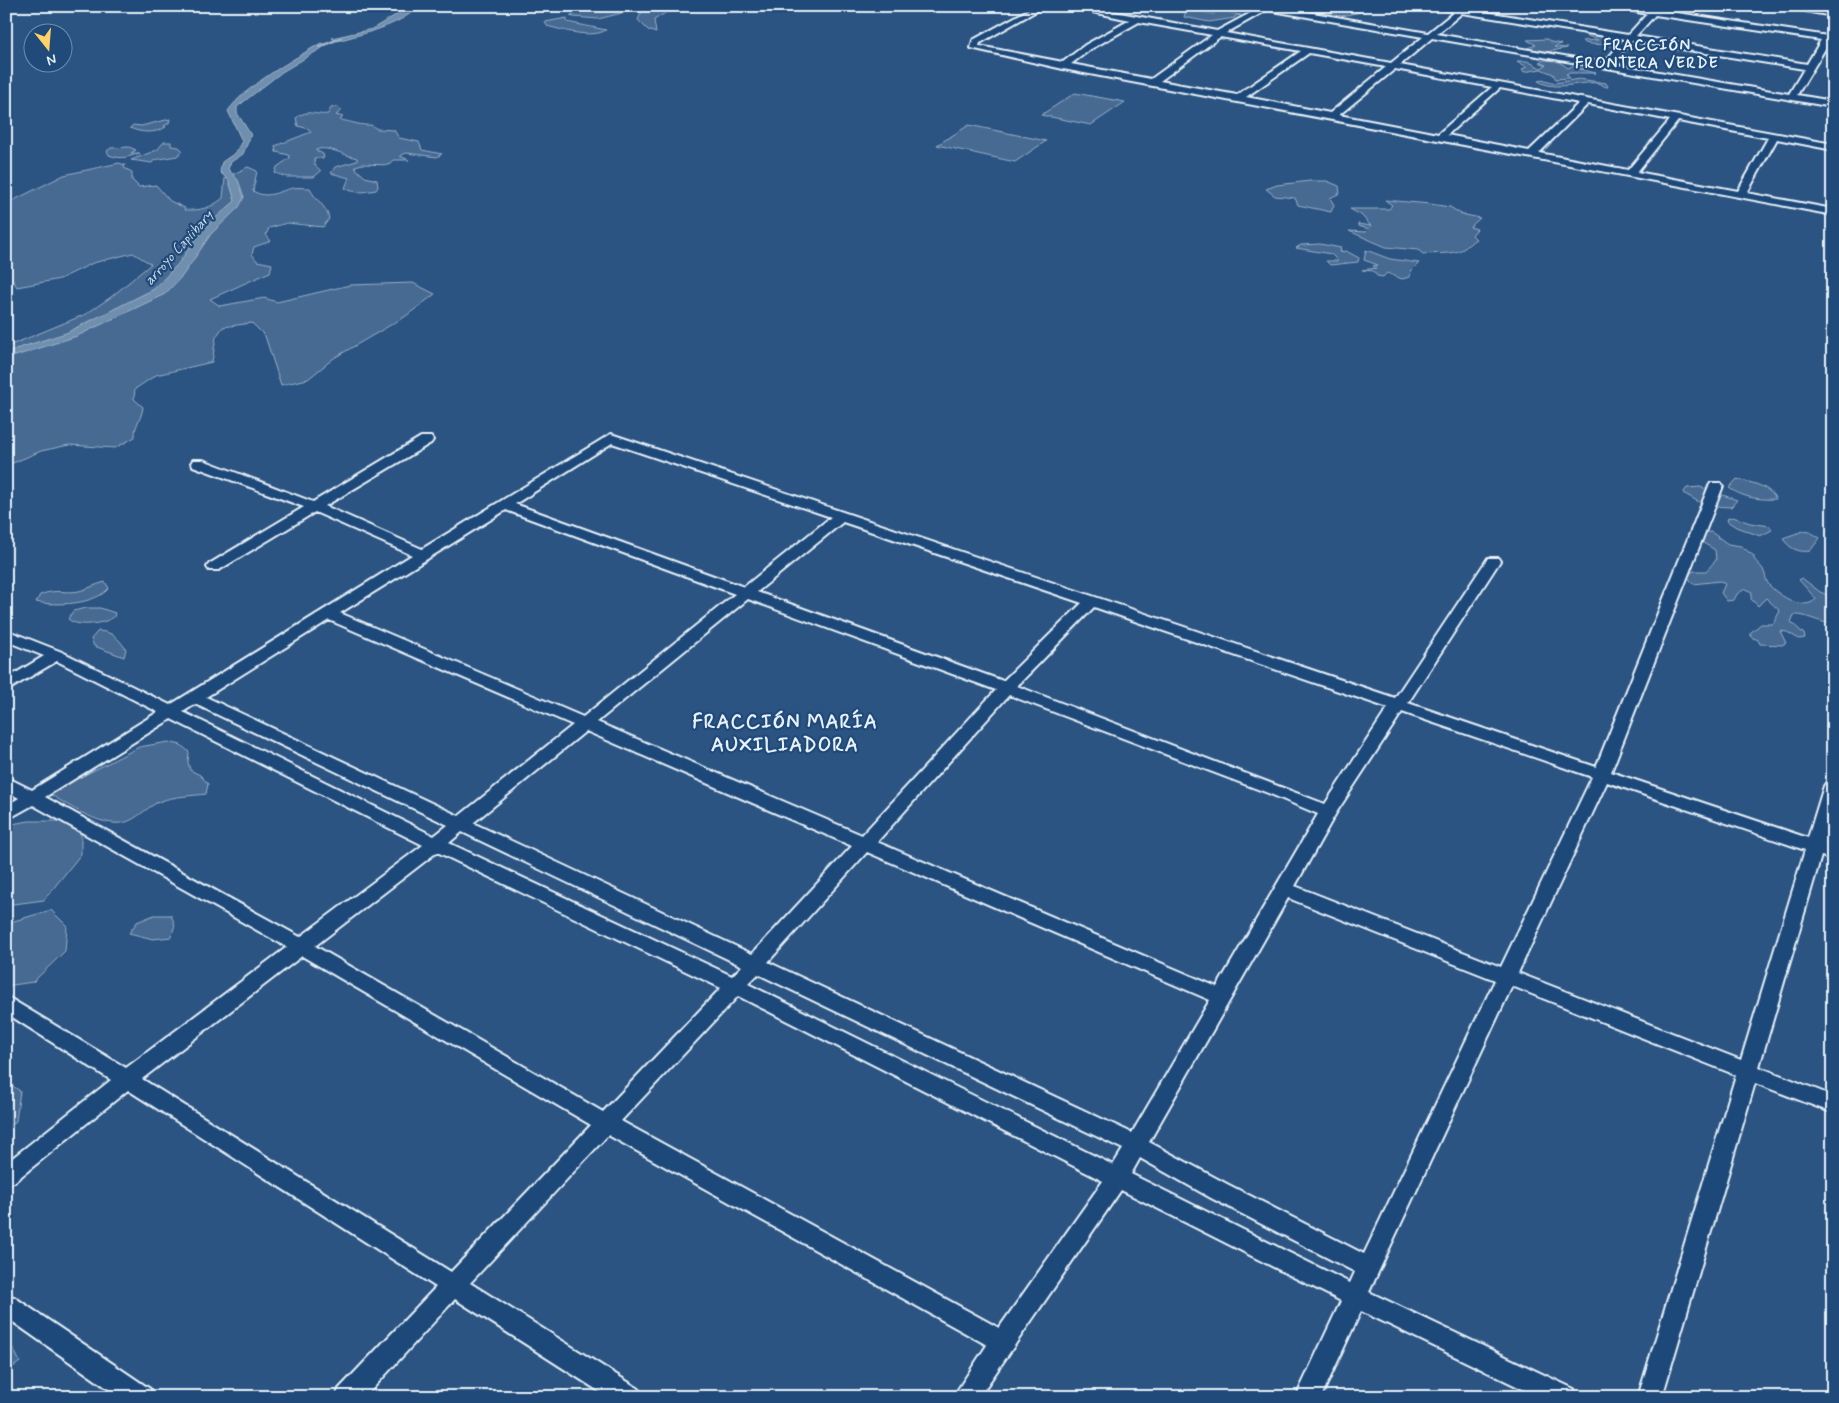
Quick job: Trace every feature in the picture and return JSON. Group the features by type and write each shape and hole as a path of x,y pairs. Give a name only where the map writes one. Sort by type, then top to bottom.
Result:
{"street":[{"path":"1041,6 976,42 975,48 1833,212"},
{"path":"1068,6 1833,147"},
{"path":"1255,6 1833,104"},
{"path":"1435,6 1464,8 1810,67"},
{"path":"1613,6 1655,9 1825,38 1824,44 1792,96"},
{"path":"1781,6 1833,14"},
{"path":"1152,82 1220,33 1268,7"},
{"path":"1332,116 1464,8"},
{"path":"1606,65 1655,9"},
{"path":"1063,66 1088,47 1138,19"},
{"path":"1238,99 1308,50"},
{"path":"1440,137 1499,85"},
{"path":"1532,154 1586,101"},
{"path":"1631,173 1676,118"},
{"path":"1741,194 1774,136"},
{"path":"6,814 196,698 611,438 1824,850"},
{"path":"214,567 426,440"},
{"path":"198,463 314,507 424,555"},
{"path":"1308,1397 1602,774 1716,486"},
{"path":"506,505 1006,688 1274,789 1328,812"},
{"path":"6,1176 127,1079 436,844 841,516"},
{"path":"965,1397 1118,1177 1328,812 1493,561"},
{"path":"348,1397 735,986 1006,688 1092,601"},
{"path":"329,614 1222,997"},
{"path":"6,635 56,655 436,844 735,986 1356,1297 1565,1397"},
{"path":"6,686 56,655"},
{"path":"196,698 1136,1145 1219,1191 1370,1268"},
{"path":"6,783 302,947 605,1123 1003,1342"},
{"path":"1650,1397 1747,1072 1824,850 1833,786"},
{"path":"1284,889 1833,1105"},
{"path":"6,1003 630,1397"},
{"path":"6,1304 141,1397"}],"shaded area":[{"path":"411,6 420,6 391,24 337,41 332,38 372,29"},
{"path":"561,6 638,6 642,8 598,19 570,16 576,14 579,10 560,11 558,9"},
{"path":"1280,6 1336,6 1344,9 1339,10 1342,12 1349,9 1346,7 1357,8 1355,11 1361,12 1337,17 1328,14 1339,11 1329,12 1330,7 1319,12 1287,9"},
{"path":"643,9 667,12 654,20 656,33 648,30 638,20"},
{"path":"1218,10 1241,15 1235,16 1235,18 1209,22 1184,17 1186,11 1214,14"},
{"path":"567,18 567,22 606,30 593,34 577,33 547,26 545,22"},
{"path":"1583,34 1610,36 1624,41 1615,47 1588,44 1582,41 1598,40"},
{"path":"1547,39 1561,44 1554,47 1567,48 1547,52 1527,48 1536,45 1527,40"},
{"path":"321,43 327,45 282,72 237,107 237,113 251,135 243,154 231,162 228,169 238,180 244,197 239,207 211,234 183,275 165,294 77,336 6,359 6,352 66,333 154,289 178,264 203,229 235,201 229,181 220,172 222,162 235,153 242,141 228,111 246,92 258,83"},
{"path":"1544,60 1558,61 1568,68 1576,64 1593,66 1595,68 1579,69 1596,73 1570,73 1566,74 1570,78 1556,79 1553,74 1541,69 1524,72 1522,69 1527,67 1517,61 1527,61 1541,68 1546,65 1539,62"},
{"path":"1542,79 1555,83 1579,79 1606,83 1608,87 1599,83 1552,86 1538,81"},
{"path":"1075,93 1125,102 1091,125 1041,115"},
{"path":"339,107 342,110 336,115 343,117 340,120 371,125 377,129 394,130 399,138 419,142 422,150 442,154 437,157 406,153 400,156 409,160 393,160 388,165 363,164 355,166 365,177 377,180 378,187 376,190 364,192 356,192 345,188 349,178 331,173 335,167 357,161 357,158 330,150 315,150 323,154 324,158 314,159 315,165 321,171 314,177 287,177 275,173 277,167 290,158 289,155 276,152 275,146 311,132 309,129 298,126 296,118 304,113 328,114 331,108"},
{"path":"170,119 169,123 164,126 166,127 153,132 143,132 130,128 133,125 141,126"},
{"path":"969,125 1046,141 1015,162 937,145"},
{"path":"164,142 171,142 171,146 179,147 183,151 177,156 154,160 152,163 131,160 157,150"},
{"path":"129,147 136,150 131,153 140,153 121,158 109,155 107,151 111,148"},
{"path":"119,163 125,165 124,168 132,172 132,180 139,187 156,185 170,201 185,208 184,210 205,208 219,201 223,198 225,178 248,167 257,171 253,191 258,194 268,195 293,188 310,188 323,206 329,219 323,227 287,223 269,228 266,235 271,241 254,247 252,254 257,261 272,264 270,272 210,299 220,306 264,298 277,302 350,285 413,283 435,294 406,316 334,358 308,379 281,385 265,336 252,323 223,327 216,337 212,362 156,375 135,389 134,399 143,407 135,437 115,448 69,445 41,451 6,466 6,347 86,314 111,297 151,264 133,253 93,263 60,279 17,287 6,270 6,204 64,175"},
{"path":"1327,181 1339,186 1340,193 1330,198 1334,205 1331,212 1298,205 1295,198 1275,196 1266,189 1277,185"},
{"path":"1385,200 1450,207 1461,214 1480,218 1470,227 1477,229 1472,235 1476,239 1459,251 1423,254 1418,250 1386,247 1349,231 1366,232 1369,229 1358,226 1358,224 1371,226 1361,215 1350,209 1389,209 1392,205"},
{"path":"1320,244 1341,248 1340,252 1346,251 1359,258 1358,262 1330,265 1326,261 1338,261 1331,254 1296,248 1301,245"},
{"path":"1366,250 1390,259 1419,263 1411,271 1410,277 1402,279 1387,273 1383,277 1377,276 1373,271 1362,270 1376,268 1373,266 1378,265 1364,260"},
{"path":"1737,479 1754,483 1764,488 1773,494 1776,499 1752,498 1729,488"},
{"path":"1700,487 1737,500 1731,507 1706,506 1683,493 1687,488"},
{"path":"1733,517 1750,523 1770,526 1772,530 1760,536 1736,527 1727,521 1728,518"},
{"path":"1803,531 1810,532 1820,538 1810,551 1794,549 1783,538"},
{"path":"1711,532 1728,544 1741,546 1754,556 1754,559 1763,570 1768,584 1786,598 1805,604 1811,603 1816,599 1799,580 1802,578 1820,592 1833,597 1833,624 1794,615 1791,622 1804,634 1805,638 1799,639 1787,632 1780,631 1786,643 1782,645 1760,644 1758,640 1751,637 1750,633 1761,624 1773,624 1780,611 1766,598 1758,606 1751,599 1752,592 1745,589 1737,594 1734,600 1727,601 1721,593 1725,584 1720,581 1693,584 1688,577 1693,571 1706,571 1716,560 1715,550 1700,541 1700,533"},
{"path":"105,582 109,588 103,594 85,601 64,604 36,602 40,595 46,593 79,591"},
{"path":"100,608 115,613 114,617 104,622 91,624 72,622 68,619 73,611"},
{"path":"98,631 111,634 117,638 126,649 124,657 94,646 91,639"},
{"path":"168,742 181,745 189,752 188,762 190,770 200,775 208,784 206,794 166,799 153,805 131,820 111,823 76,810 46,792 83,776 139,747"},
{"path":"29,821 61,821 81,833 81,854 44,900 6,905 6,825"},
{"path":"51,910 67,926 65,951 33,982 6,986 6,928 14,921"},
{"path":"154,915 171,915 175,925 171,937 153,939 129,933 137,922"},
{"path":"6,1081 20,1091 16,1121 6,1130"},
{"path":"6,1345 13,1348 20,1362 6,1372"}],"waterway":[{"name":"arroyo Capiibary","path":"319,47 341,38"}],"district":[{"name":"FRACCIÓN FRONTERA VERDE","path":"1647,54"},
{"name":"FRACCIÓN MARÍA AUXILIADORA","path":"785,734"}]}
